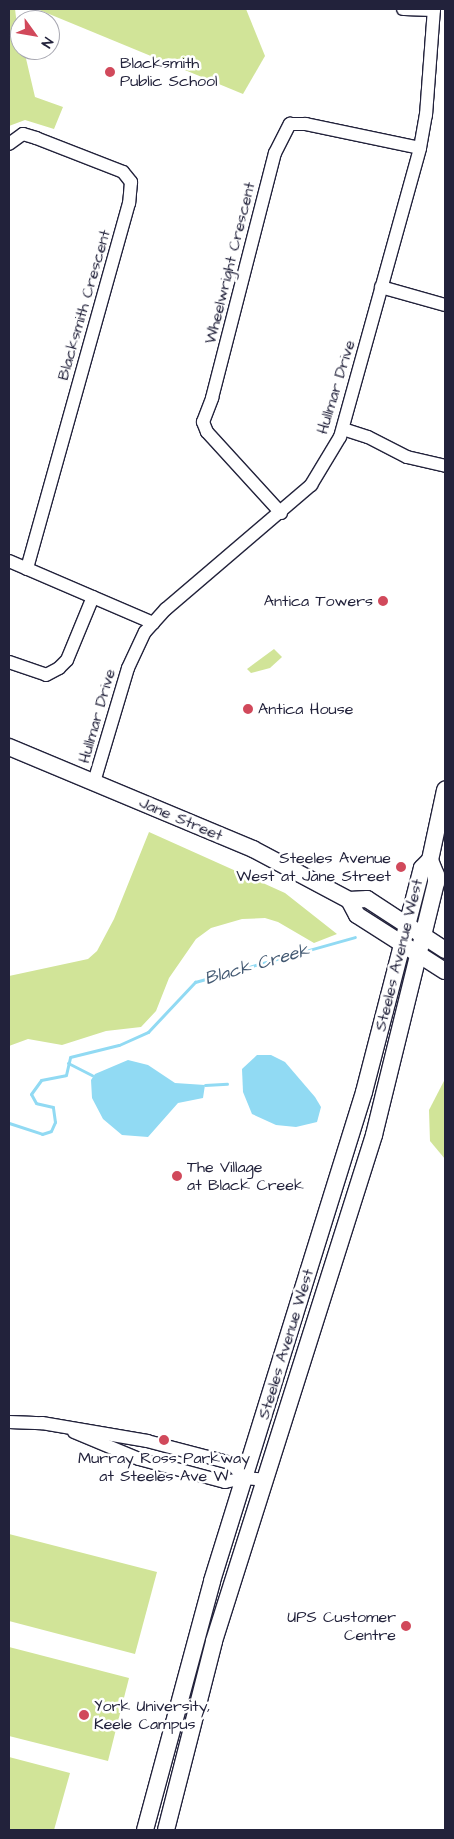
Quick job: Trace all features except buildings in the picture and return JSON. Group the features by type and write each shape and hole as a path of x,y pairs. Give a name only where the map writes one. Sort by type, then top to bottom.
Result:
{"main road":[{"name":"Jane Street","path":"9,747 253,849 350,900 367,899 445,950"},
{"name":"Steeles Avenue West","path":"166,1830 214,1641 322,1294 374,1136 436,883 430,860 445,790"},
{"name":"Steeles Avenue West","path":"145,1830 212,1581 364,1092 422,868 430,860"},
{"name":"Jane Street","path":"350,900 357,915 445,971"},
{"path":"302,1288 322,1294"}],"street":[{"path":"403,9 434,10"},
{"name":"Hullmar Drive","path":"94,782 128,668 145,632 153,623 282,513 322,471 343,428 420,148 426,115 434,10"},
{"name":"Wheelwright Crescent","path":"282,513 207,432 202,422 212,398 275,153 290,124 306,124 420,148"},
{"name":"Blacksmith Crescent","path":"9,144 23,134 36,138 123,172 131,182 129,203 27,569"},
{"path":"381,287 445,305"},
{"path":"343,428 368,437 407,458 445,466"},
{"path":"9,561 153,623"},
{"path":"9,662 46,675 59,668 67,660 93,597"},
{"path":"9,1422 42,1422 121,1435 231,1463 244,1478"},
{"path":"64,1427 139,1459 225,1482 244,1478 265,1480"}],"green space":[{"path":"9,9 15,9 10,10 10,60 26,60 35,97 63,107 54,129 25,120 9,126"},
{"path":"37,9 246,9 265,56 243,94 60,18 60,10"},
{"path":"274,649 282,657 270,668 251,673 247,669"},
{"path":"149,832 285,893 337,934 314,943 278,922 265,918 242,919 211,928 196,939 169,978 156,1011 141,1027 106,1031 62,1045 28,1039 9,1046 9,976 88,959 97,951 114,919"},
{"path":"445,1079 445,1159 430,1141 429,1110"},
{"path":"9,1534 157,1572 135,1654 9,1621"},
{"path":"9,1647 129,1678 108,1761 9,1736"},
{"path":"9,1757 70,1773 54,1830 9,1830"}],"water":[{"path":"257,1055 271,1055 285,1062 315,1097 321,1107 317,1122 296,1127 276,1125 252,1114 243,1092 242,1069"},
{"path":"128,1060 148,1065 175,1083 205,1085 203,1098 178,1103 148,1137 122,1135 103,1119 92,1098 91,1080 95,1074"}],"waterway":[{"name":"Black Creek","path":"9,1123 42,1134 51,1131 55,1122 53,1107 36,1103 31,1094 41,1080 66,1075 70,1057 119,1045 148,1032 195,982 355,937"},
{"path":"68,1063 92,1075"},
{"path":"205,1085 227,1084"}],"place":[{"name":"Blacksmith Public School","path":"110,72"},
{"name":"Antica Towers","path":"383,601"},
{"name":"Antica House","path":"248,709"},
{"name":"Steeles Avenue West at Jane Street","path":"401,867"},
{"name":"The Village at Black Creek","path":"177,1176"},
{"name":"Murray Ross Parkway at Steeles Ave W","path":"164,1440"},
{"name":"UPS Customer Centre","path":"406,1626"},
{"name":"York University, Keele Campus","path":"84,1715"}]}
